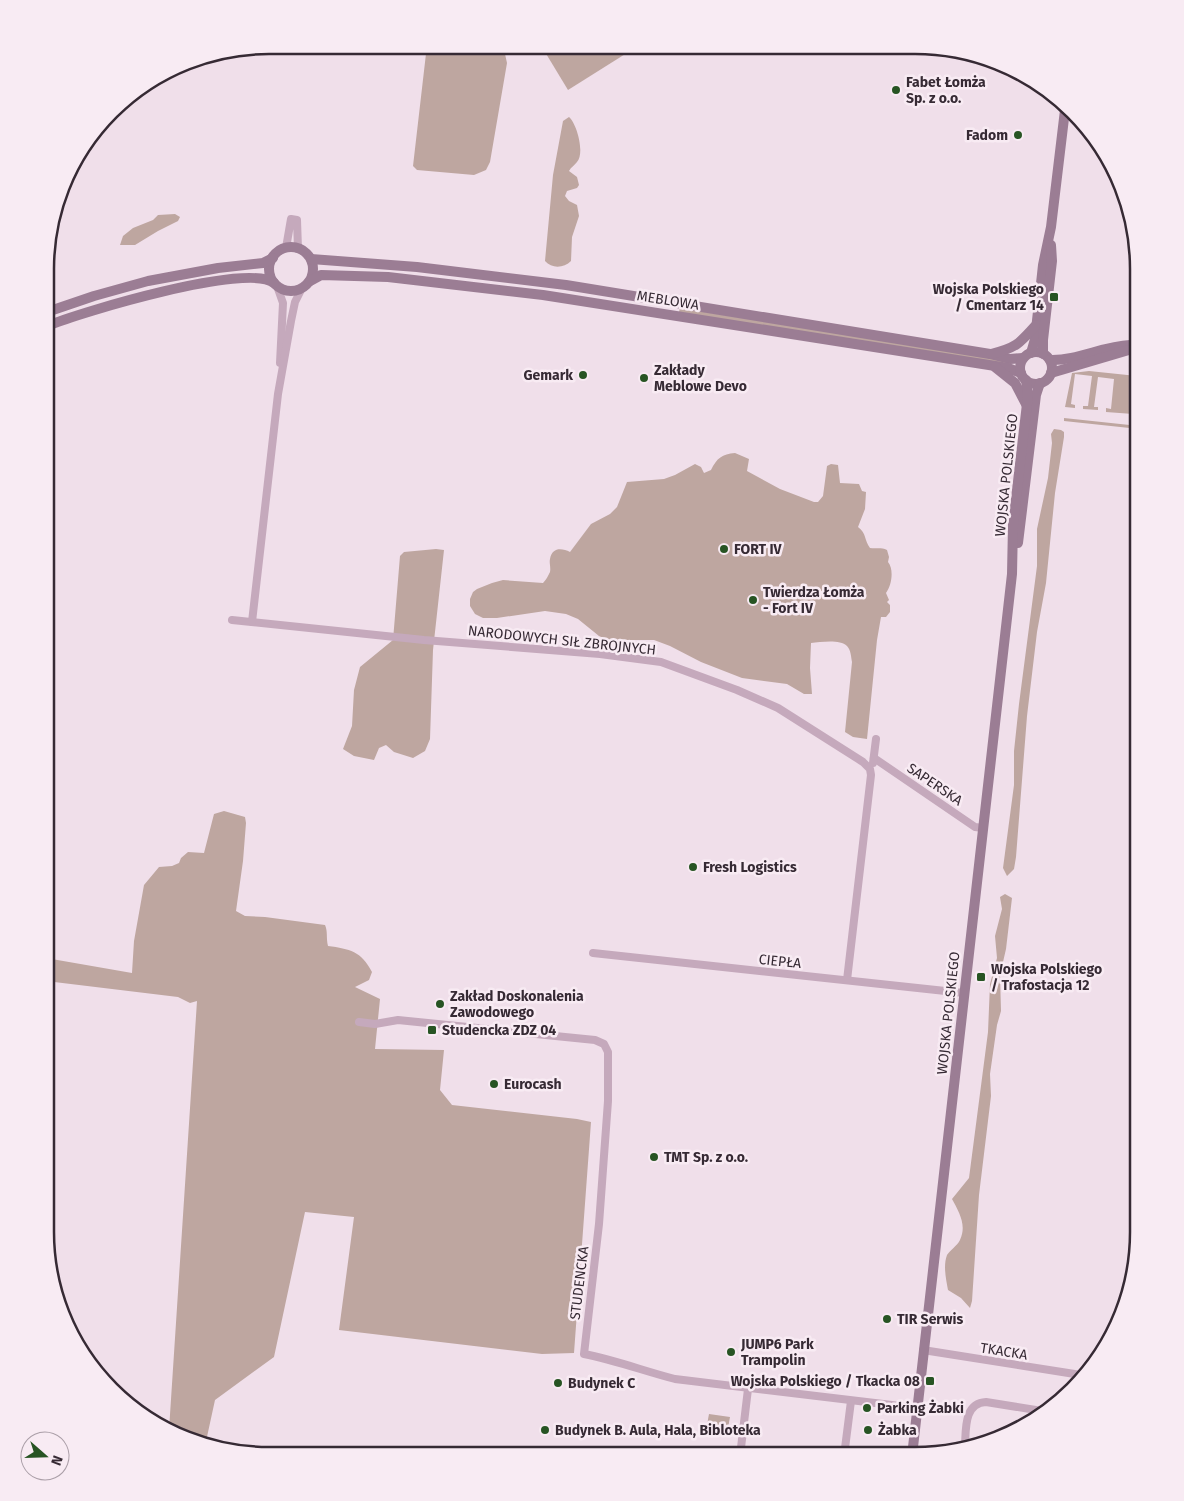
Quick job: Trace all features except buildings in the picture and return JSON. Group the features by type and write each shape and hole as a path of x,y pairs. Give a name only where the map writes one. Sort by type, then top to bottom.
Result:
{"main road":[{"path":"1027,355 1038,352 1046,357 1052,365 1051,373 1047,379 1040,383 1032,383 1023,377 1020,367 1035,339 1043,265 1051,227 1064,114"},
{"path":"1046,357 1042,340 1052,262 1051,227"},
{"path":"54,310 139,283 218,268 263,263 286,248 298,248 305,253 311,259 313,268 306,284 292,291 281,289 266,279 258,277 176,288 120,302 54,324"},
{"path":"272,258 269,270 275,284"},
{"name":"MEBLOWA","path":"311,259 417,267 566,285 990,354 1010,359 1027,355"},
{"name":"MEBLOWA","path":"306,284 321,275 388,277 558,297 1008,368 1023,377"},
{"path":"990,354 1016,346 1036,325"},
{"path":"1046,357 1068,359 1117,346 1130,346"},
{"path":"1051,373 1130,349"},
{"path":"994,367 1015,384 1027,406"},
{"name":"WOJSKA POLSKIEGO","path":"1012,574 1013,525 1028,390 1023,377"},
{"name":"WOJSKA POLSKIEGO","path":"913,1447 1012,574 1022,520 1036,395 1040,383"}],"street":[{"path":"286,248 294,219 298,248"},
{"path":"252,622 278,394 283,302 275,284"},
{"path":"278,394 295,302 306,284"},
{"name":"NARODOWYCH SIŁ ZBROJNYCH","path":"232,620 424,640 609,654 661,662 737,690 778,708 863,762 870,769"},
{"path":"847,980 871,782 870,769 874,758 876,739"},
{"name":"SAPERSKA","path":"874,758 975,826 983,828"},
{"name":"CIEPŁA","path":"594,953 964,993"},
{"name":"STUDENCKA","path":"359,1022 375,1024 398,1020 595,1040 600,1041 606,1047 609,1059 608,1101 599,1224 584,1354 610,1359 674,1379 916,1408"},
{"name":"TKACKA","path":"923,1350 1077,1374"},
{"path":"741,1447 748,1389"},
{"path":"845,1447 851,1401"},
{"path":"964,1441 968,1416 976,1405 986,1402 1036,1410"}],"shaded area":[{"path":"426,54 505,54 507,63 490,162 486,170 474,175 417,170 413,166"},
{"path":"546,54 625,54 568,90"},
{"path":"569,117 577,132 580,152 577,162 569,171 577,177 579,185 577,188 567,191 565,196 569,201 577,205 579,216 572,237 571,261 558,267 545,261 553,175 563,121"},
{"path":"175,214 180,217 178,221 135,245 120,245 123,236 133,228 153,220 158,215"},
{"path":"680,308 1007,361 1006,366 679,312"},
{"path":"1089,371 1130,375 1130,414 1106,412 1106,408 1111,409 1114,379 1098,377 1094,407 1098,407 1098,410 1083,409 1083,406 1088,406 1092,376 1075,374 1071,404 1075,405 1075,408 1065,407 1072,373"},
{"path":"1064,418 1130,425 1130,428 1064,421"},
{"path":"1054,429 1064,432 1064,437 1055,493 1046,583 1037,632 1027,716 1016,857 1014,869 1007,876 1003,868 1014,785 1014,751 1019,704 1037,566 1037,529 1048,478 1052,443 1051,434"},
{"path":"735,453 749,459 747,471 780,489 814,502 818,502 823,496 827,466 831,464 838,465 840,483 859,484 862,491 866,492 865,509 858,527 863,532 870,548 887,550 888,562 892,573 890,586 886,593 890,612 886,617 881,617 877,640 867,739 853,737 845,732 852,662 847,646 840,642 811,643 812,694 804,694 787,684 742,678 701,662 654,640 608,640 599,636 578,619 566,614 545,611 497,618 483,618 475,614 470,606 473,592 492,583 503,580 543,583 550,572 550,561 553,552 561,549 570,552 591,524 610,514 617,507 627,482 664,479 695,464 701,467 704,473 711,470 720,457"},
{"path":"444,550 433,650 430,739 425,751 413,758 394,752 386,745 379,748 374,760 354,756 343,749 352,726 354,690 360,667 393,640 400,556 404,552"},
{"path":"224,811 245,817 243,861 236,911 245,916 325,925 328,946 349,950 364,959 372,972 369,980 355,987 380,999 375,1049 444,1050 440,1090 452,1105 591,1122 574,1353 542,1354 339,1330 354,1217 305,1212 274,1357 215,1400 207,1438 169,1423 197,1001 190,1003 178,997 54,982 54,959 132,973 134,941 144,885 159,867 172,866 179,863 181,858 188,852 204,853 214,814"},
{"path":"1005,894 1012,898 1006,949 1000,975 1001,1011 997,1025 990,1074 991,1096 979,1195 970,1308 961,1298 948,1290 945,1264 947,1255 959,1242 963,1229 961,1219 952,1199 969,1178 988,1032 990,984 997,958 995,936 1002,909 1000,897"},
{"path":"709,1414 730,1417 728,1428 707,1425"}],"place":[{"name":"Fabet Łomża Sp. z o.o.","path":"896,90"},
{"name":"Fadom","path":"1018,135"},
{"name":"Wojska Polskiego / Cmentarz 14","path":"1054,297"},
{"name":"Gemark","path":"583,375"},
{"name":"Zakłady Meblowe Devo","path":"644,378"},
{"name":"FORT IV","path":"724,549"},
{"name":"Twierdza Łomża - Fort IV","path":"753,600"},
{"name":"Fresh Logistics","path":"693,867"},
{"name":"Wojska Polskiego / Trafostacja 12","path":"981,977"},
{"name":"Zakład Doskonalenia Zawodowego","path":"440,1004"},
{"name":"Studencka ZDZ 04","path":"432,1030"},
{"name":"Eurocash","path":"494,1084"},
{"name":"TMT Sp. z o.o.","path":"654,1157"},
{"name":"TIR Serwis","path":"887,1319"},
{"name":"JUMP6 Park Trampolin","path":"731,1352"},
{"name":"Wojska Polskiego / Tkacka 08","path":"930,1381"},
{"name":"Budynek C","path":"558,1383"},
{"name":"Parking Żabki","path":"867,1408"},
{"name":"Budynek B. Aula, Hala, Bibloteka","path":"545,1430"},
{"name":"Żabka","path":"868,1430"}]}
